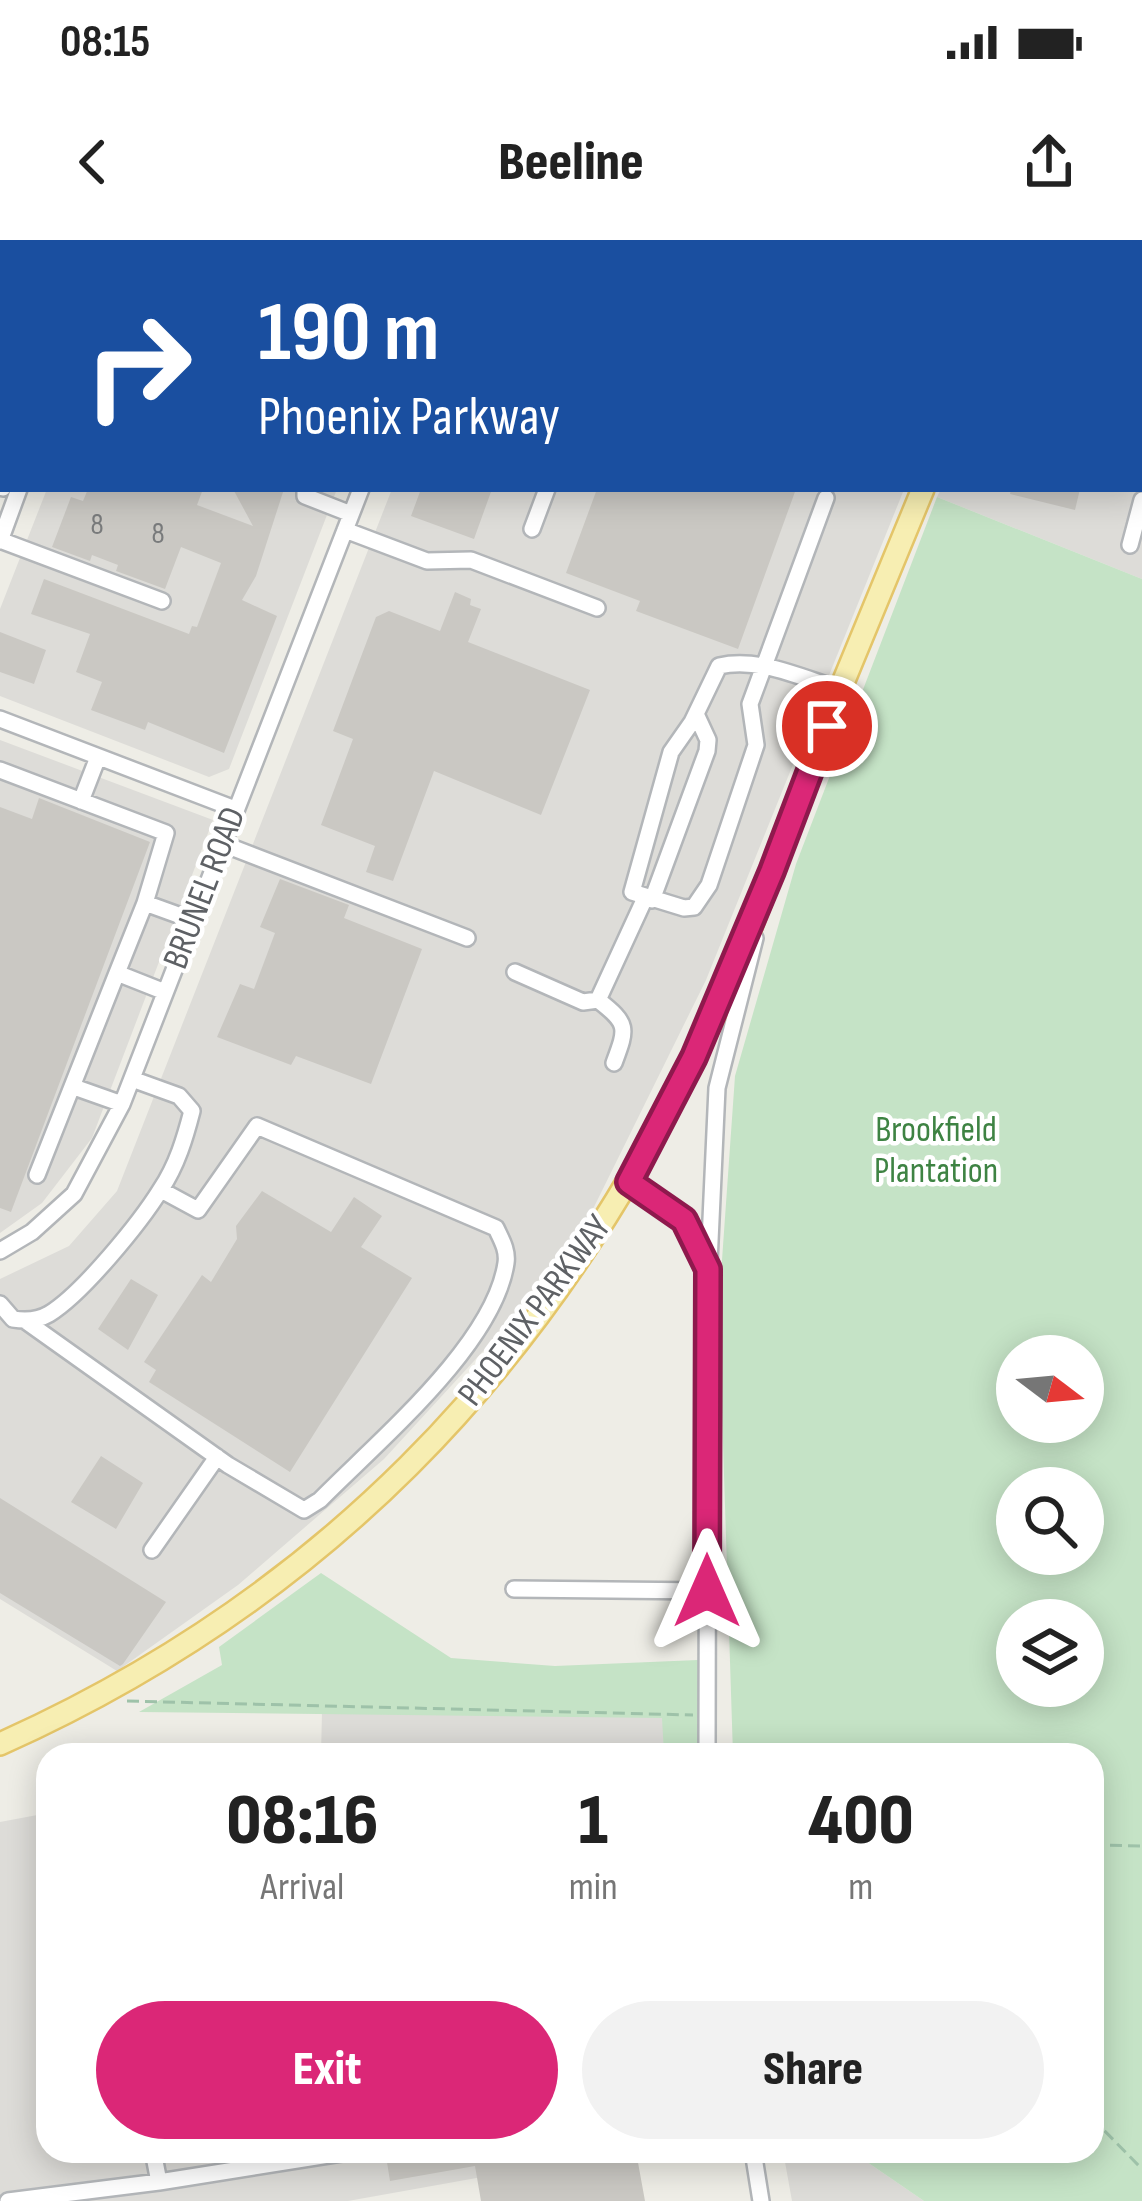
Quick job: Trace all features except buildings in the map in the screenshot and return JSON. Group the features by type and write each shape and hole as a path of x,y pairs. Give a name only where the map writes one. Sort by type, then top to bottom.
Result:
{"main road":[{"name":"PHOENIX PARKWAY","path":"0,1744 142,1675 267,1591 359,1514 472,1401 555,1296 629,1182 694,1057 922,492"}],"street":[{"path":"8,492 0,541 162,601"},
{"path":"305,492 348,522 427,561 471,560 596,608"},
{"name":"BRUNEL ROAD","path":"0,1251 32,1232 74,1194 122,1104 360,492"},
{"path":"532,529 546,492"},
{"path":"826,498 764,666 750,704 756,745 709,885 694,907 637,896 631,886 671,752 719,666 764,666 841,690"},
{"path":"1130,545 1142,500"},
{"path":"598,1000 649,899 707,751 708,740 696,714"},
{"path":"0,719 236,809"},
{"path":"81,801 98,757"},
{"path":"0,770 166,833 145,903 37,1175"},
{"path":"223,844 467,938"},
{"path":"707,1743 708,1269 717,1088 772,871"},
{"path":"145,903 192,920"},
{"path":"515,972 583,1003 598,1000"},
{"path":"117,973 165,992"},
{"path":"598,1000 622,1023 625,1034 614,1063"},
{"path":"27,1322 48,1315 83,1282 161,1190 182,1149 192,1111 179,1096 132,1079"},
{"path":"74,1087 122,1104"},
{"path":"0,1304 13,1319 27,1322 218,1457 304,1510 320,1500 441,1379 491,1308 506,1261 496,1228 256,1126 197,1210 161,1190"},
{"path":"629,1182 684,1220 708,1269"},
{"path":"152,1550 218,1457"},
{"path":"514,1588 707,1591"},
{"path":"155,2163 159,2182"},
{"path":"8,2201 279,2163"},
{"path":"755,2163 761,2201"}],"path":[{"path":"94,1700 707,1715"},
{"path":"1104,1845 1142,1846"},
{"path":"1104,2130 1142,2169"}],"shaded area":[{"path":"46,492 336,492 229,769 209,777 0,696 0,609"},
{"path":"391,492 903,492 706,980 593,1209 528,1302 384,1459 238,1585 117,1671 0,1599 0,1279 69,1246 117,1191"},
{"path":"940,492 1142,492 1142,579 937,497"},
{"path":"0,740 213,820 92,1138 42,1203 0,1233"},
{"path":"322,1712 663,1715 664,1743 321,1743"},
{"path":"36,1815 36,2163 560,2163 348,2201 0,2201 0,1822"},
{"path":"785,2163 869,2163 924,2201 792,2201"}],"green space":[{"name":"Brookfield Plantation","path":"937,497 1142,579 1142,2201 924,2201 869,2163 1104,2163 1104,1743 733,1743 722,1260 735,1076 796,864"},
{"path":"321,1573 451,1658 555,1666 698,1660 699,1743 663,1743 662,1718 139,1712 222,1665 219,1647"}],"route":[{"path":"707,1591 708,1269 684,1220 629,1182 694,1057 827,726"}]}
